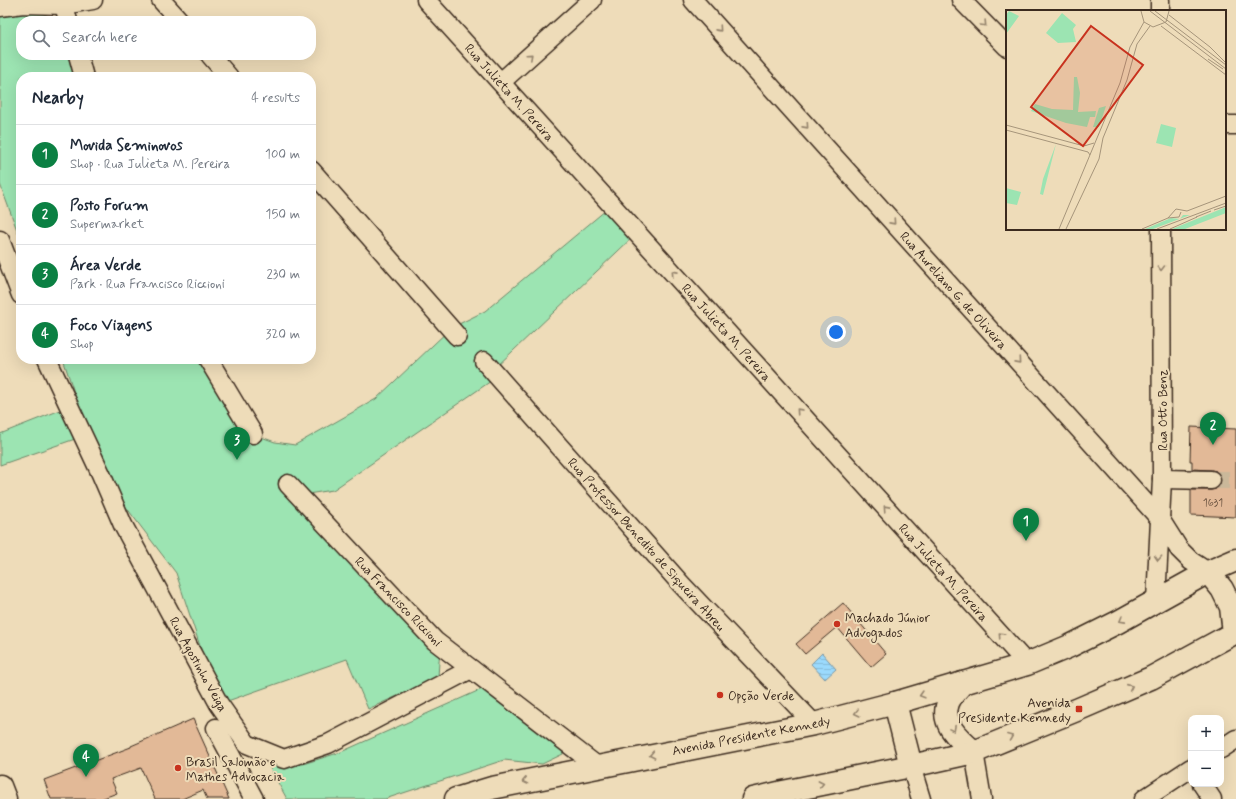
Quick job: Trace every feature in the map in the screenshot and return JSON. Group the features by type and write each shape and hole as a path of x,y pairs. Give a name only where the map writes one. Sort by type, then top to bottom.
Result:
{"main road":[{"name":"Avenida Presidente Kennedy","path":"456,799 492,788 597,766 814,724 895,703 1027,664 1091,636 1208,572 1236,560"},
{"path":"753,799 784,795 974,752 1079,710 1151,678 1235,634 1230,607 1222,589 1208,572"},
{"path":"963,683 948,703 947,716 952,731 958,739 974,752"},
{"path":"895,703 911,766"},
{"path":"0,786 5,799"}],"street":[{"path":"0,7 23,4 64,9 93,0"},
{"path":"161,0 175,16"},
{"name":"Rua Julieta M. Pereira","path":"426,0 1027,664"},
{"path":"501,82 592,0"},
{"name":"Rua Aureliano G. de Oliveira","path":"693,0 1160,519"},
{"path":"961,0 1006,46"},
{"path":"79,60 83,72"},
{"path":"214,60 225,72"},
{"path":"316,176 457,336"},
{"name":"Rua Otto Benz","path":"1160,519 1162,479 1161,230"},
{"path":"0,240 16,282"},
{"name":"Rua Professor Benedito de Siqueira Abreu","path":"484,361 681,584 814,724"},
{"name":"Rua Agostinho Veiga","path":"49,364 101,474 123,525 219,704 247,744 284,759 328,744 471,669"},
{"path":"211,364 253,434"},
{"path":"1162,479 1211,480"},
{"name":"Rua Francisco Riccioni","path":"288,484 435,641 597,766"},
{"path":"1160,519 1179,549 1192,561 1208,572"},
{"path":"1156,600 1160,519"},
{"path":"216,728 254,799"},
{"path":"1224,747 1236,739"},
{"path":"974,752 982,799"},
{"path":"911,766 921,799"},
{"path":"1144,799 1188,770"},
{"path":"1204,787 1212,799"}],"green space":[{"path":"9,12 38,13 47,16 16,16 16,60 79,60 82,72 16,72 16,227 0,184 0,14"},
{"path":"612,205 637,233 493,370 491,381 333,490 295,496 440,647 438,677 368,709 347,659 219,704 176,573 101,474 65,364 209,364 253,434 275,442 295,445 376,399 451,328 485,311"},
{"path":"63,409 78,438 0,465 0,434"},
{"path":"491,685 562,738 563,754 542,764 504,760 385,799 287,799 265,759 280,765 303,764 341,752"}],"water":[{"path":"822,653 836,669 825,679 811,664"}],"building":[{"path":"1191,427 1236,429 1236,517 1191,515 1191,490 1216,489 1220,485 1221,480 1220,475 1216,471 1192,469 1192,461 1190,461"},
{"path":"843,603 886,654 871,667 837,627 805,654 796,644"},
{"name":"Brasil Salomão e Mathes Advocacia","path":"193,719 229,799 207,799 203,790 182,799 155,799 141,768 111,779 117,793 101,799 51,799 44,780 131,747"}],"tunnel":[{"path":"1211,480 1236,480"}],"place":[{"name":"Posto Forum","path":"1213,445"},
{"name":"Área Verde","path":"237,460"},
{"name":"Movida Seminovos","path":"1026,541"},
{"name":"Machado Júnior Advogados","path":"837,624"},
{"name":"Opção Verde","path":"720,695"},
{"name":"Avenida Presidente Kennedy","path":"1079,709"},
{"name":"Brasil Salomão e Mathes Advocacia","path":"178,768"},
{"name":"Foco Viagens","path":"86,777"}]}
